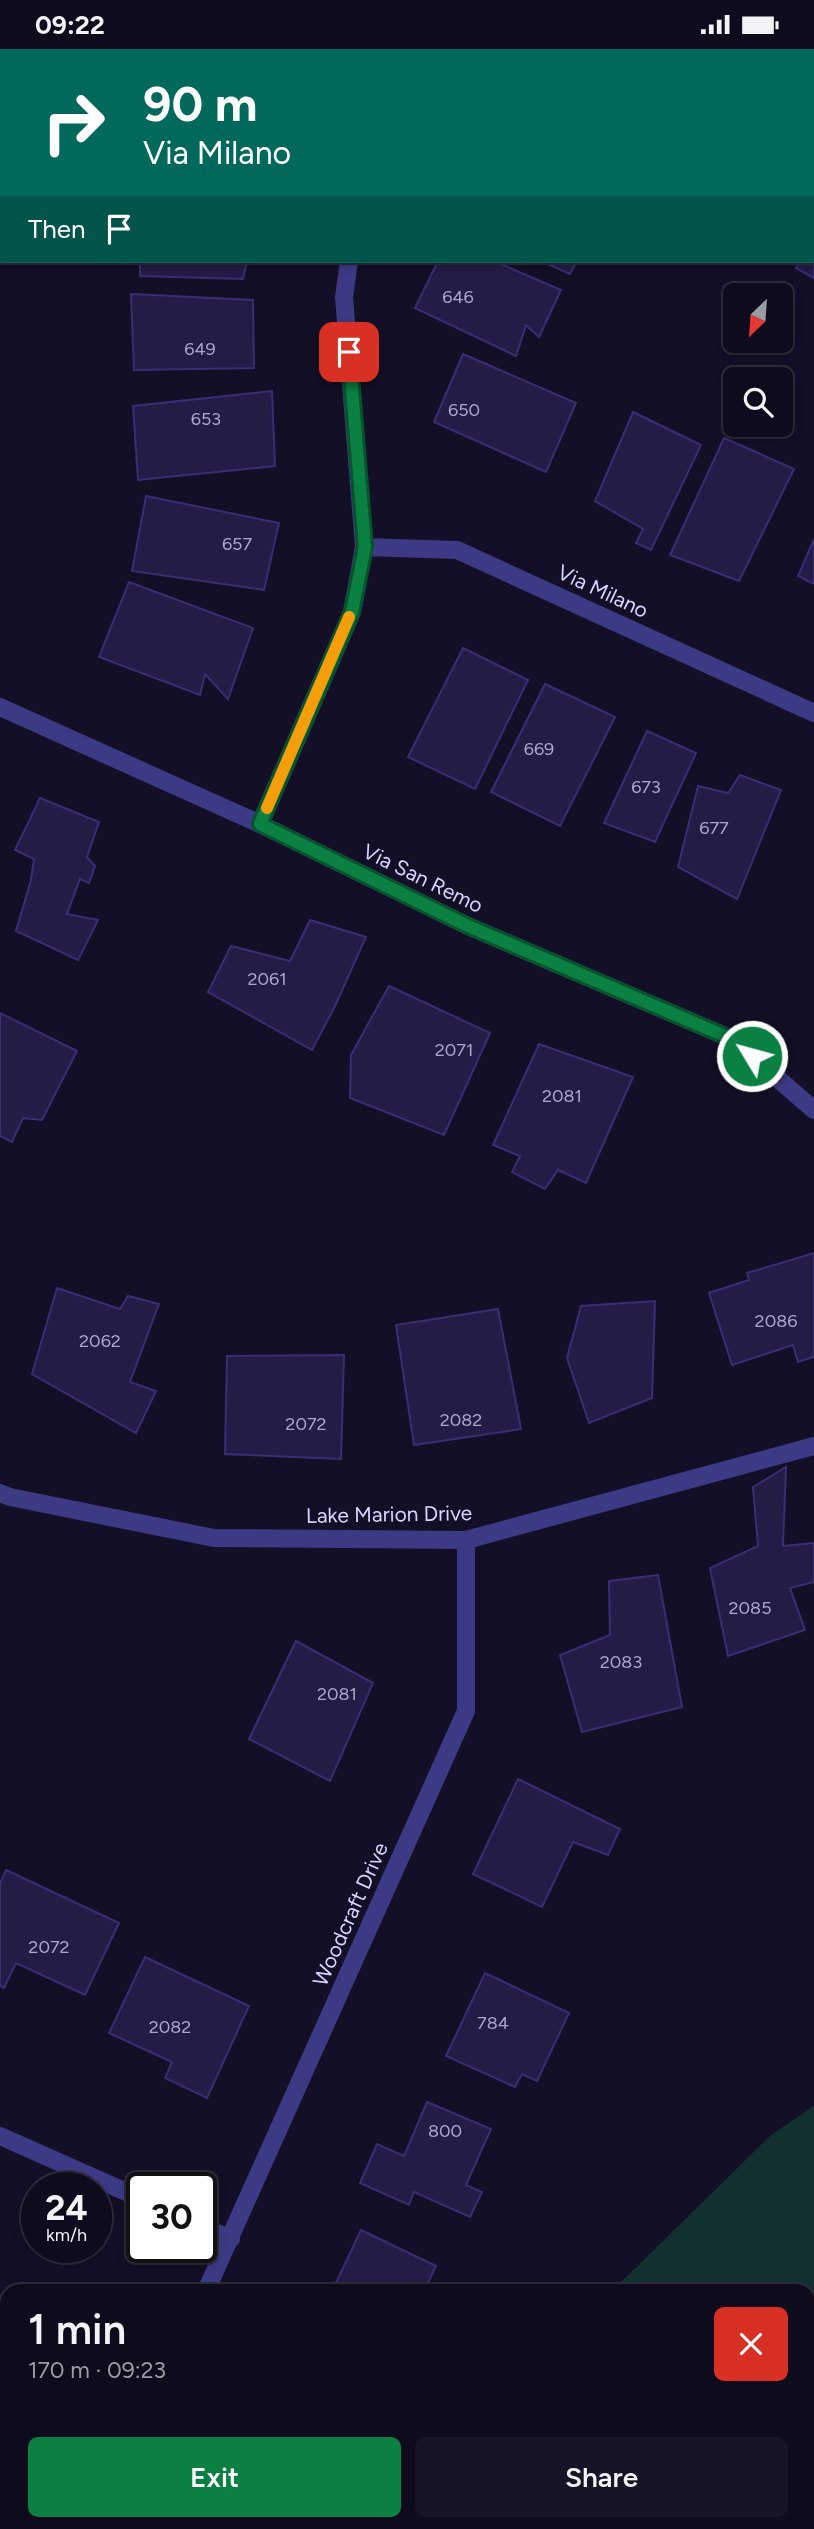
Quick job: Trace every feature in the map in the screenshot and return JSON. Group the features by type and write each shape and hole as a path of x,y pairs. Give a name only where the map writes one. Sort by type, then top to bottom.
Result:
{"street":[{"path":"260,824 352,612 365,547 344,297 349,263"},
{"name":"Via Milano","path":"365,547 457,550 814,713"},
{"name":"Via San Remo","path":"0,707 260,824 468,926 732,1039 814,1110"},
{"name":"Lake Marion Drive","path":"0,1493 215,1538 466,1540 814,1446"},
{"name":"Woodcraft Drive","path":"209,2284 466,1711 466,1540"},
{"path":"0,2136 126,2192"},
{"path":"217,2233 231,2239"}],"green space":[{"path":"814,2106 814,2284 619,2284 771,2135"}],"building":[{"path":"140,263 247,263 243,279 140,276"},
{"path":"437,263 499,263 561,290 539,337 526,325 516,356 415,308"},
{"path":"545,263 576,263 570,274"},
{"path":"799,263 814,263 814,278 796,268"},
{"path":"131,294 253,300 254,368 134,370"},
{"path":"463,354 576,403 546,472 434,422"},
{"path":"272,391 275,466 138,480 133,406"},
{"path":"633,412 701,445 651,550 636,543 643,529 595,501"},
{"path":"724,438 794,469 739,581 670,555"},
{"path":"146,496 279,523 264,590 132,571"},
{"path":"814,539 814,584 798,576"},
{"path":"129,582 253,628 228,699 205,674 200,695 99,657"},
{"path":"463,648 528,680 475,789 408,757"},
{"path":"545,684 615,717 560,826 491,792"},
{"path":"647,731 696,753 655,842 604,823"},
{"path":"740,775 781,790 737,899 678,867 698,786 728,793"},
{"path":"40,798 99,822 87,857 95,866 89,883 80,879 67,914 98,920 78,960 16,931 31,880 34,859 15,850"},
{"path":"310,920 366,937 312,1050 208,992 231,946 290,961"},
{"path":"389,986 490,1033 444,1135 350,1098 351,1055"},
{"path":"0,1013 77,1051 42,1120 23,1118 12,1142 0,1136"},
{"path":"539,1044 633,1077 586,1183 558,1170 545,1189 512,1172 520,1156 493,1145"},
{"path":"814,1253 814,1357 798,1362 793,1345 732,1365 709,1293 749,1280 747,1273"},
{"path":"57,1288 120,1309 128,1296 159,1304 130,1382 156,1391 136,1433 32,1374"},
{"path":"655,1301 652,1398 589,1423 567,1358 581,1306"},
{"path":"498,1309 521,1429 414,1445 396,1325"},
{"path":"344,1355 341,1459 225,1454 227,1356"},
{"path":"786,1467 783,1546 814,1543 814,1582 790,1588 805,1630 728,1656 710,1568 758,1546 753,1487"},
{"path":"658,1575 682,1707 582,1732 560,1655 610,1635 609,1581"},
{"path":"296,1641 373,1683 330,1781 249,1739"},
{"path":"518,1779 620,1829 608,1855 573,1842 542,1907 473,1874"},
{"path":"6,1870 119,1923 85,1995 16,1963 4,1988 0,1986 0,1883"},
{"path":"145,1957 249,2006 207,2098 165,2078 172,2062 109,2033"},
{"path":"485,1973 569,2013 537,2081 522,2074 515,2087 446,2056"},
{"path":"427,2102 491,2129 466,2185 482,2192 470,2217 414,2192 409,2205 360,2183 377,2144 404,2156"},
{"path":"361,2230 436,2266 427,2284 335,2284"}],"slow traffic":[{"path":"267,808 349,617"}],"route":[{"path":"349,352 365,547 352,612 260,824 468,926 732,1039 752,1056"}]}
